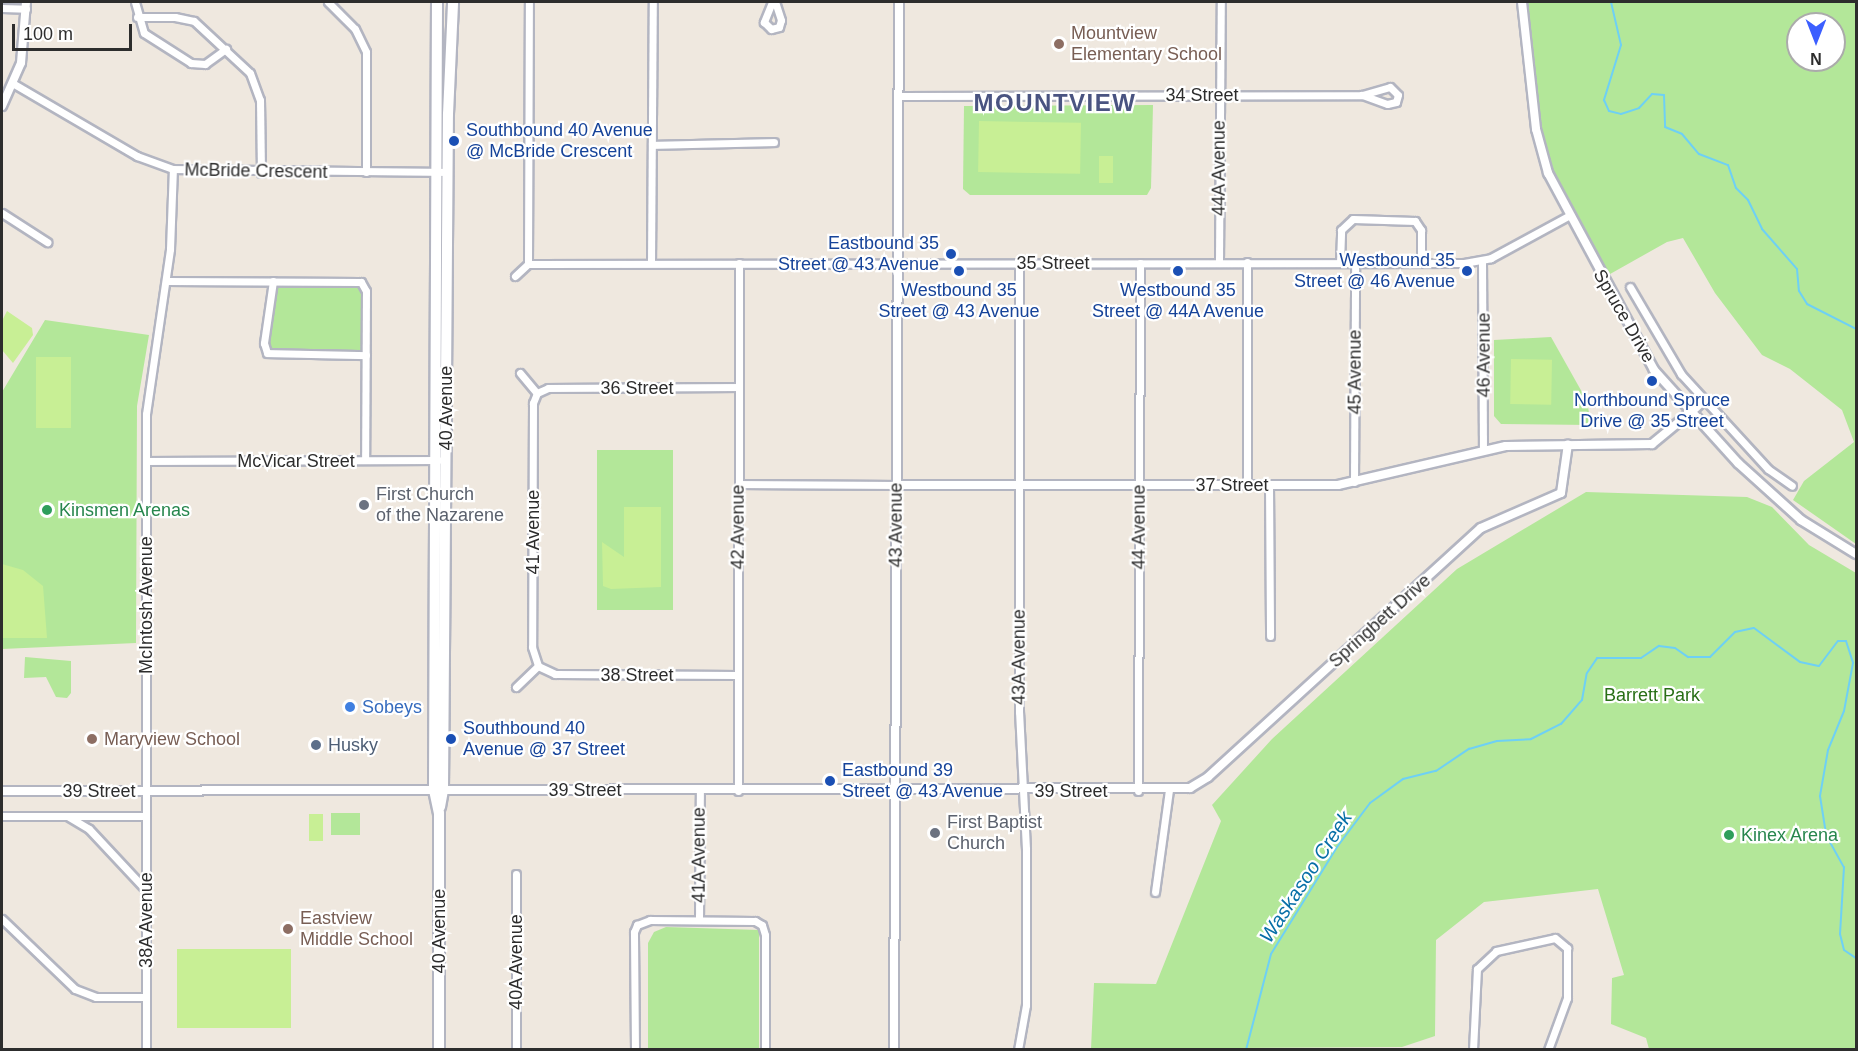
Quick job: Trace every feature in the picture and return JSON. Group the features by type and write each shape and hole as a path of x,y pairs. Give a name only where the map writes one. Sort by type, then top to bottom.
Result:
{"main road":[{"name":"40 Avenue","path":"437,2 442,172 439,1050"},
{"name":"40 Avenue","path":"442,172 453,2"}],"street":[{"path":"135,2 137,17 147,36 194,64 209,62 226,49"},
{"path":"328,2 356,30 366,52 366,172"},
{"path":"515,276 528,264 529,2"},
{"path":"651,263 652,2"},
{"name":"43 Avenue","path":"894,1050 899,2"},
{"name":"44A Avenue","path":"1219,262 1221,2"},
{"name":"Spruce Drive","path":"1522,2 1538,140 1550,179 1568,216 1654,370 1738,463 1802,519 1857,554"},
{"path":"2,8 26,5 23,51 14,84 2,106"},
{"path":"137,17 175,16 194,21 226,49 258,87 261,173"},
{"name":"McBride Crescent","path":"14,84 137,156 173,169 261,173 442,172"},
{"name":"34 Street","path":"898,96 1362,95 1390,87 1398,95 1396,102 1387,104 1362,95"},
{"path":"652,145 774,142"},
{"name":"McIntosh Avenue","path":"146,790 147,402 166,281 173,169"},
{"path":"2,213 47,242"},
{"name":"35 Street","path":"528,264 1421,263 1482,261 1568,216"},
{"path":"1340,263 1341,230 1353,219 1415,221 1421,230 1421,263"},
{"name":"46 Avenue","path":"1482,261 1483,450"},
{"path":"1247,262 1247,485"},
{"name":"42 Avenue","path":"738,790 739,263"},
{"name":"43A Avenue","path":"1018,1050 1026,1001 1026,791 1019,712 1019,263"},
{"name":"44 Avenue","path":"1138,790 1140,263"},
{"name":"45 Avenue","path":"1354,482 1355,263"},
{"path":"166,281 361,282 366,291 365,460"},
{"path":"273,281 264,343 267,353 366,355"},
{"name":"Spruce Drive","path":"1630,287 1669,357 1704,400 1768,469 1792,486"},
{"path":"520,374 537,393"},
{"name":"36 Street","path":"537,393 548,388 738,387"},
{"name":"41 Avenue","path":"537,393 533,404 532,647 538,666"},
{"name":"37 Street","path":"739,484 1269,485 1354,482 1483,450 1568,444 1652,444 1704,400"},
{"name":"Springbett Drive","path":"1169,790 1200,784 1481,528 1561,493 1568,444"},
{"name":"McVicar Street","path":"146,461 441,460"},
{"path":"1269,485 1270,636"},
{"path":"516,687 538,666"},
{"name":"38 Street","path":"538,666 555,675 738,675"},
{"name":"38A Avenue","path":"146,790 146,1050"},
{"name":"41A Avenue","path":"699,920 700,790"},
{"path":"1155,892 1169,790"},
{"name":"39 Street","path":"2,791 1169,790"},
{"name":"39 Street","path":"2,816 146,816"},
{"path":"66,816 89,829 146,890"},
{"name":"40A Avenue","path":"516,874 516,1050"},
{"path":"2,919 75,989 96,997 146,997"},
{"path":"635,1050 637,926 650,920 699,920 755,921 762,925 765,935 765,1050"},
{"path":"1473,1050 1478,969 1496,951 1555,938 1567,948 1567,998 1548,1050"}],"green space":[{"path":"1522,2 1856,2 1856,544 1793,500 1804,481 1854,442 1842,410 1790,369 1762,355 1715,293 1683,238 1667,242 1603,278 1541,151"},
{"path":"1153,105 1151,188 1147,195 970,195 963,189 964,106"},
{"path":"979,121 1081,123 1080,174 978,172"},
{"path":"1099,156 1113,156 1113,183 1099,183"},
{"path":"273,281 364,285 366,355 274,355 264,343"},
{"path":"7,311 32,328 33,335 13,363 2,350 2,321"},
{"path":"45,320 149,335 137,406 136,643 2,649 2,392"},
{"path":"1551,337 1587,401 1591,425 1501,424 1494,416 1494,340"},
{"path":"36,357 71,357 71,428 36,428"},
{"path":"1511,359 1552,360 1551,405 1510,404"},
{"path":"597,450 673,450 673,610 597,610"},
{"name":"Barrett Park","path":"1586,492 1747,497 1772,507 1809,545 1856,573 1856,1049 1649,1049 1646,1038 1611,1024 1612,978 1624,975 1598,889 1484,902 1436,940 1435,1036 1402,1047 1091,1049 1094,983 1156,984 1221,821 1212,805 1272,739 1457,569"},
{"path":"624,507 661,507 661,587 611,589 603,586 602,542 624,557"},
{"path":"2,564 23,570 43,586 47,638 2,638"},
{"path":"25,657 71,661 71,693 67,698 56,697 46,677 24,678"},
{"path":"331,813 360,813 360,835 331,835"},
{"path":"309,814 323,814 323,841 309,841"},
{"path":"666,927 759,930 759,1049 648,1049 648,943 654,932"},
{"path":"177,949 291,949 291,1028 177,1028"}],"waterway":[{"path":"1611,2 1621,45 1604,100 1609,111 1621,114 1639,108 1652,94 1664,95 1665,127 1682,134 1699,154 1728,165 1736,188 1748,200 1762,229 1797,269 1799,291 1807,304 1856,329"},
{"name":"Waskasoo Creek","path":"1246,1050 1271,954 1337,847 1370,803 1403,779 1436,771 1469,749 1497,741 1531,739 1561,724 1582,700 1587,673 1597,658 1641,658 1659,646 1675,648 1688,657 1710,657 1735,632 1754,628 1800,662 1819,666 1838,641 1846,641 1853,663 1844,711 1828,750 1820,796 1826,835 1844,867 1840,934 1844,950 1856,958"}],"place":[{"name":"Mountview Elementary School","path":"1059,44"},
{"name":"Southbound 40 Avenue @ McBride Crescent","path":"454,141"},
{"name":"Eastbound 35 Street @ 43 Avenue","path":"951,254"},
{"name":"Westbound 35 Street @ 43 Avenue","path":"959,271"},
{"name":"Westbound 35 Street @ 44A Avenue","path":"1178,271"},
{"name":"Westbound 35 Street @ 46 Avenue","path":"1467,271"},
{"name":"Northbound Spruce Drive @ 35 Street","path":"1652,381"},
{"name":"First Church of the Nazarene","path":"364,505"},
{"name":"Kinsmen Arenas","path":"47,510"},
{"name":"Sobeys","path":"350,707"},
{"name":"Maryview School","path":"92,739"},
{"name":"Southbound 40 Avenue @ 37 Street","path":"451,739"},
{"name":"Husky","path":"316,745"},
{"name":"Eastbound 39 Street @ 43 Avenue","path":"830,781"},
{"name":"First Baptist Church","path":"935,833"},
{"name":"Kinex Arena","path":"1729,835"},
{"name":"Eastview Middle School","path":"288,929"}],"district":[{"name":"MOUNTVIEW","path":"1055,103"}]}
